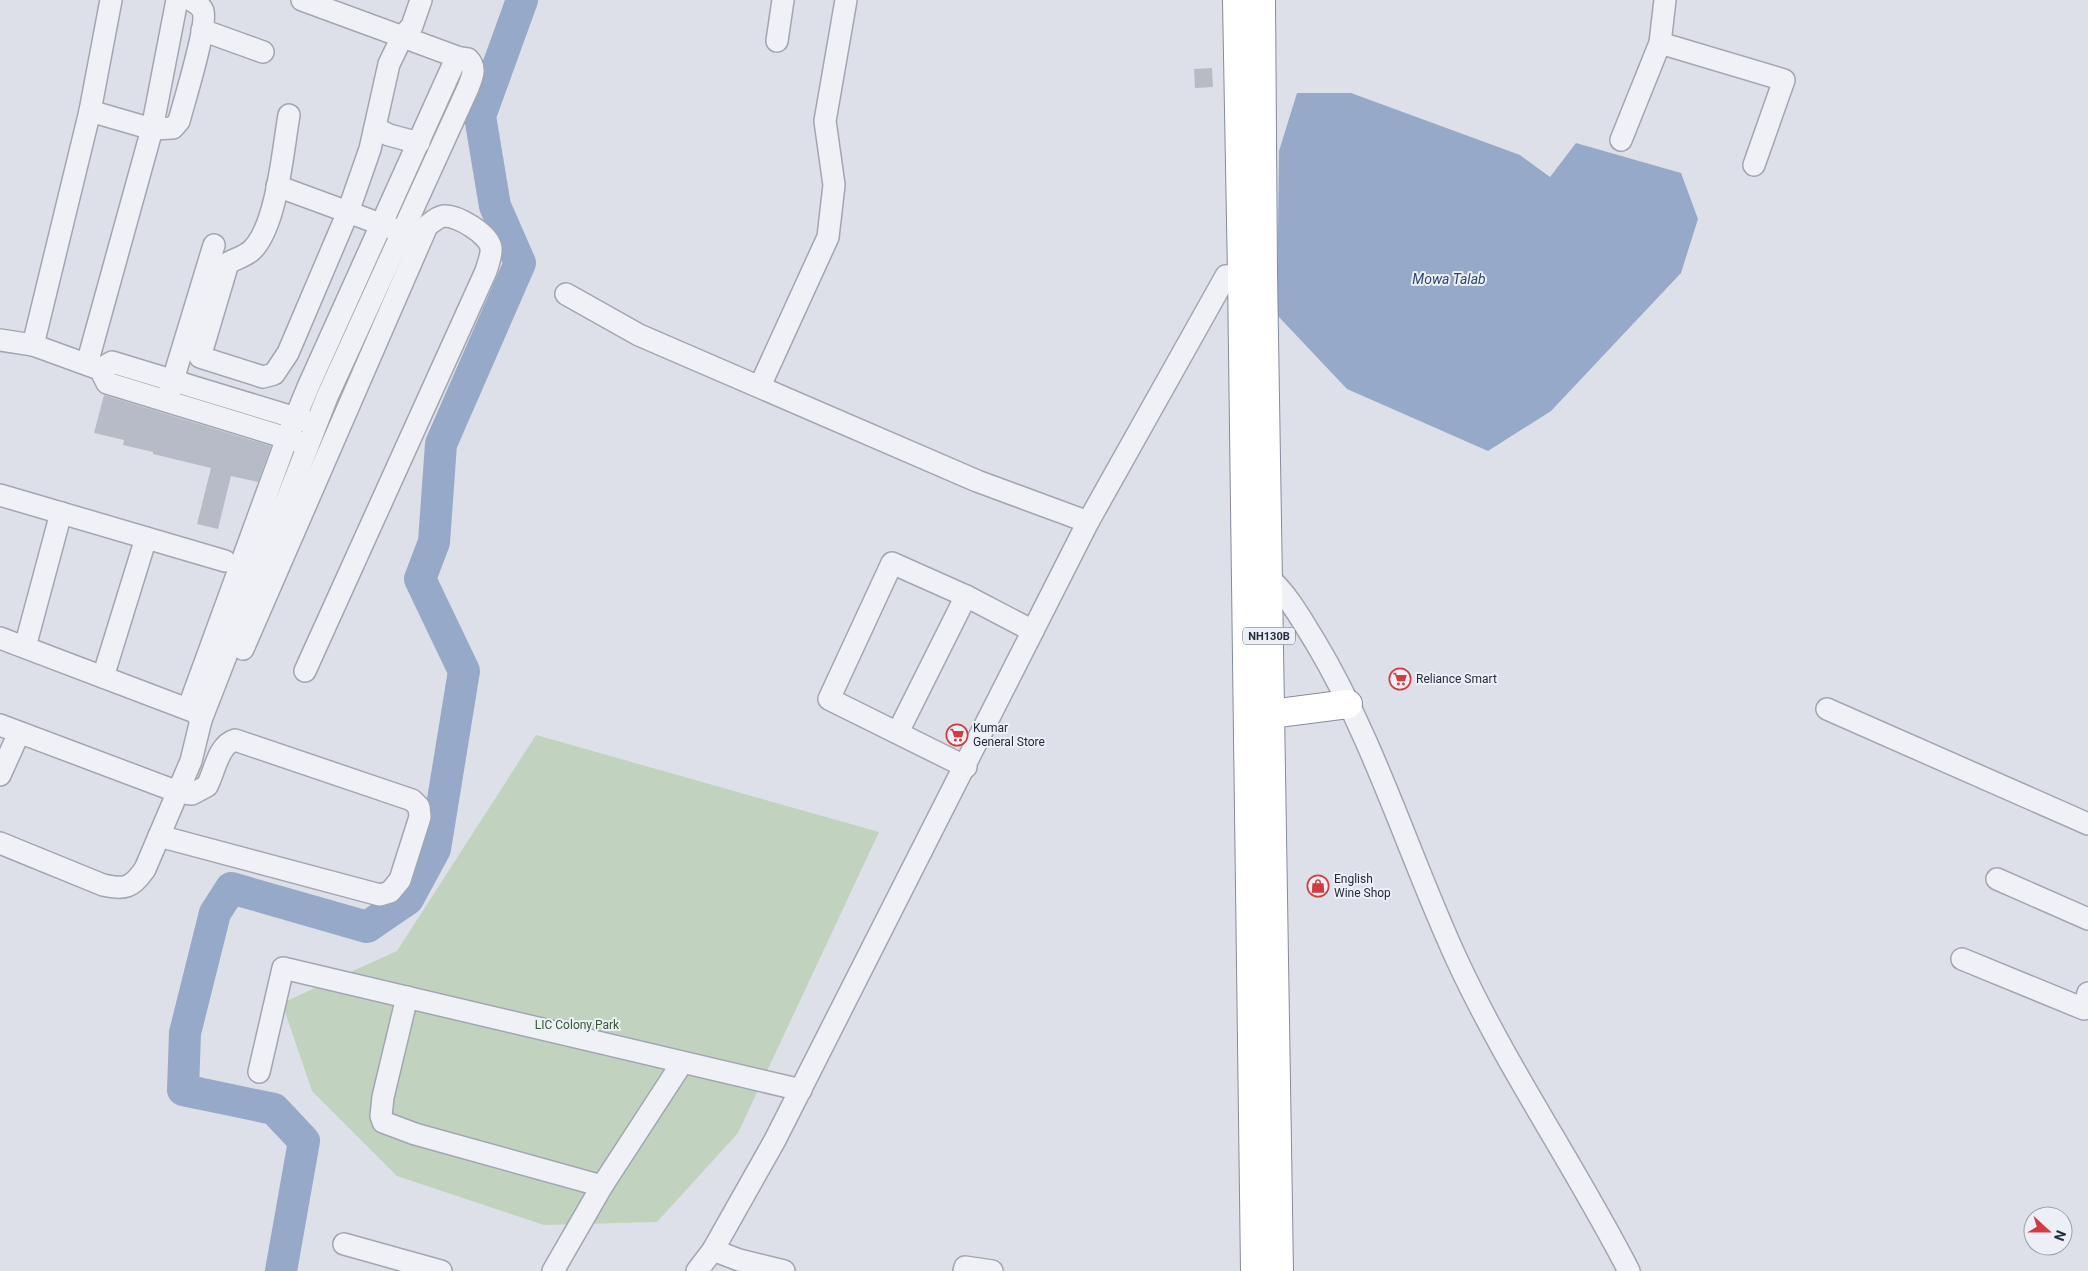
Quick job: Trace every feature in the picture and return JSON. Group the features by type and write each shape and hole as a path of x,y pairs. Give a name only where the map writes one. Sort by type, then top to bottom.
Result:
{"highway":[{"name":"NH130B","path":"1237,0 1268,577 1279,1271"},
{"name":"NH130B","path":"1255,1271 1252,274 1261,0"},
{"path":"1270,714 1348,704"}],"street":[{"path":"33,345 90,111 111,0"},
{"path":"93,366 152,129 177,0"},
{"path":"90,111 152,129 164,130 173,128 179,121 202,30 203,11 198,4 191,0"},
{"path":"195,715 348,351 474,72 473,64 468,59 460,58 302,0"},
{"path":"289,115 278,186 264,234 251,251 228,263 200,357 262,376 274,374 288,352 348,212 370,149 390,64 402,37 412,26 420,0"},
{"path":"777,41 783,0"},
{"path":"760,386 828,237 834,185 825,121 846,0"},
{"path":"1621,140 1660,43 1664,0"},
{"path":"202,30 263,52"},
{"path":"1660,43 1784,80 1754,165"},
{"path":"0,843 117,889 129,887 145,869 191,761 195,715 286,438 454,63 460,58"},
{"path":"374,128 389,135 419,143"},
{"path":"278,186 402,233"},
{"path":"243,649 427,226 435,219 444,216 451,218 482,232 489,242 492,250 486,270 305,672"},
{"path":"166,401 214,245"},
{"path":"697,1271 713,1250 775,1140 966,767 1088,522 1226,276 1252,274"},
{"path":"356,282 376,290"},
{"path":"566,294 640,335 977,480 1088,522"},
{"path":"0,340 33,345 93,366 112,362 173,380 295,418 312,434 333,443"},
{"path":"328,342 348,351"},
{"path":"93,366 107,383 286,438 312,434"},
{"path":"0,495 225,561"},
{"path":"25,647 60,513"},
{"path":"103,677 146,538"},
{"path":"966,767 829,699 892,563 966,596 1033,631"},
{"path":"1268,577 1288,597 1329,666 1361,730 1457,961 1511,1064 1629,1271"},
{"path":"898,732 966,596"},
{"path":"0,638 103,677 195,715"},
{"path":"1827,709 2088,824"},
{"path":"0,775 10,729 178,792 192,794 207,786 224,748 228,742 235,740 412,800 419,807 420,817 400,880 390,892 380,895 159,836"},
{"path":"1997,879 2088,919"},
{"path":"1962,959 2084,1009 2088,993"},
{"path":"259,1072 283,968 801,1090"},
{"path":"406,997 383,1098 380,1116 383,1122 415,1134 602,1186"},
{"path":"553,1271 602,1186 682,1063"},
{"path":"344,1244 441,1271"},
{"path":"713,1250 739,1260 784,1271"},
{"path":"964,1271 965,1266 992,1271"}],"green space":[{"name":"LIC Colony Park","path":"536,735 879,832 738,1133 657,1222 544,1225 397,1176 312,1091 282,1003 397,951"}],"water":[{"name":"Mowa Talab","path":"1297,93 1351,93 1520,155 1550,177 1576,143 1681,173 1698,219 1681,273 1551,411 1488,451 1347,389 1277,315 1279,151"}],"building":[{"path":"1212,68 1213,87 1195,88 1194,69"},
{"path":"104,395 271,446 258,482 231,476 218,529 197,524 211,468 153,454 153,452 123,445 124,440 94,433"}],"waterway":[{"path":"281,1271 304,1141 274,1109 183,1090 185,1033 215,913 231,888 367,927 408,899 435,849 464,671 420,579 434,542 441,444 520,263 495,206 480,116 522,0"}],"place":[{"name":"Reliance Smart","path":"1400,679"},
{"name":"Kumar General Store","path":"957,735"},
{"name":"English Wine Shop","path":"1318,886"}]}
